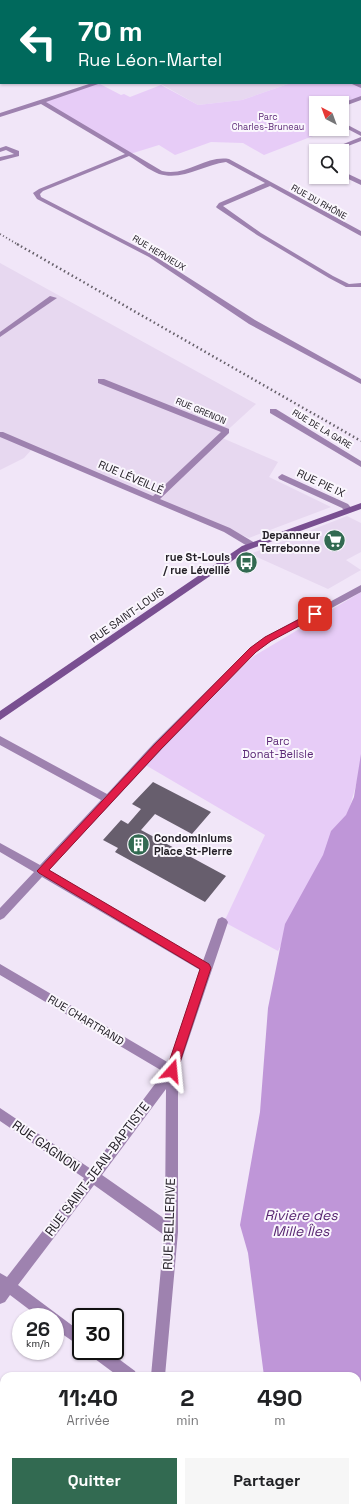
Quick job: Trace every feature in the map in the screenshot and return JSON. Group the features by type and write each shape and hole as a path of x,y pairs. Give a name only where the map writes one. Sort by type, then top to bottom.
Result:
{"main road":[{"name":"RUE SAINT-LOUIS","path":"0,716 252,545 361,506"}],"street":[{"path":"0,115 95,84"},
{"path":"349,102 361,98"},
{"name":"RUE DU RHÔNE","path":"42,102 169,176 178,175 217,160 227,160 361,234"},
{"path":"349,128 361,134"},
{"path":"348,144 361,139"},
{"path":"0,150 11,149 17,152 17,155 0,159"},
{"name":"RUE HERVIEUX","path":"130,154 85,171 41,190 36,194 39,198 53,206 152,256 252,322 361,382"},
{"path":"349,177 361,183"},
{"path":"269,184 221,204 219,207 259,234 331,277 348,286 356,287 361,285"},
{"path":"0,335 53,298"},
{"name":"RUE GRENON","path":"101,381 226,431 155,499"},
{"name":"RUE DE LA GARE","path":"272,411 361,464"},
{"name":"RUE LÉVEILLÉ","path":"0,434 227,530 252,545"},
{"name":"RUE PIE IX","path":"282,477 345,506 349,510"},
{"path":"0,915 108,799 253,650 268,639 361,588"},
{"path":"0,740 108,799"},
{"path":"0,847 206,968"},
{"name":"RUE SAINT-JEAN-BAPTISTE","path":"3,1288 92,1178 172,1071 222,922"},
{"name":"RUE CHARTRAND","path":"0,969 172,1071"},
{"name":"RUE BELLERIVE","path":"158,1372 171,1232 172,1071"},
{"name":"RUE GAGNON","path":"0,1114 92,1178 133,1204 171,1232"},
{"path":"3,1288 35,1308"},
{"path":"108,1360 125,1372"}],"shaded area":[{"path":"161,84 288,84 242,100 198,105"},
{"path":"0,263 256,404 220,437 278,462 269,477 331,507 249,538 34,447 24,458 0,470"},
{"path":"347,516 361,523 361,552 346,560 361,570 328,589 250,554"}],"green space":[{"name":"Parc Charles-Bruneau","path":"95,84 100,84 121,95 124,94 130,97 161,85 198,105 242,100 288,84 356,84 361,86 361,98 349,101 349,96 309,96 309,136 313,136 264,155 243,143 211,142 175,155 159,145 130,154 42,102"},
{"name":"Parc Donat-Belisle","path":"361,592 361,767 349,810 278,951 224,922 265,835 142,763 254,656"}],"water":[{"name":"Rivière des Mille Îles","path":"361,754 361,1372 263,1372 248,1253 240,1225 260,1112 268,1008 285,924 323,855 331,831 346,815 354,797"}],"building":[{"name":"Condominiums Place St-Pierre","path":"153,782 211,812 192,834 155,814 141,830 226,876 205,902 115,852 118,848 103,840 121,820 128,824 141,809 132,804"}],"railway":[{"path":"0,234 19,245"},
{"path":"17,244 361,441"}],"place":[{"name":"Depanneur Terrebonne","path":"335,541"},
{"name":"rue St-Louis / rue Léveillé","path":"246,563"},
{"name":"Condominiums Place St-Pierre","path":"139,844"}],"route":[{"path":"172,1071 206,968 42,871 158,746 253,650 268,639 315,614"}]}
